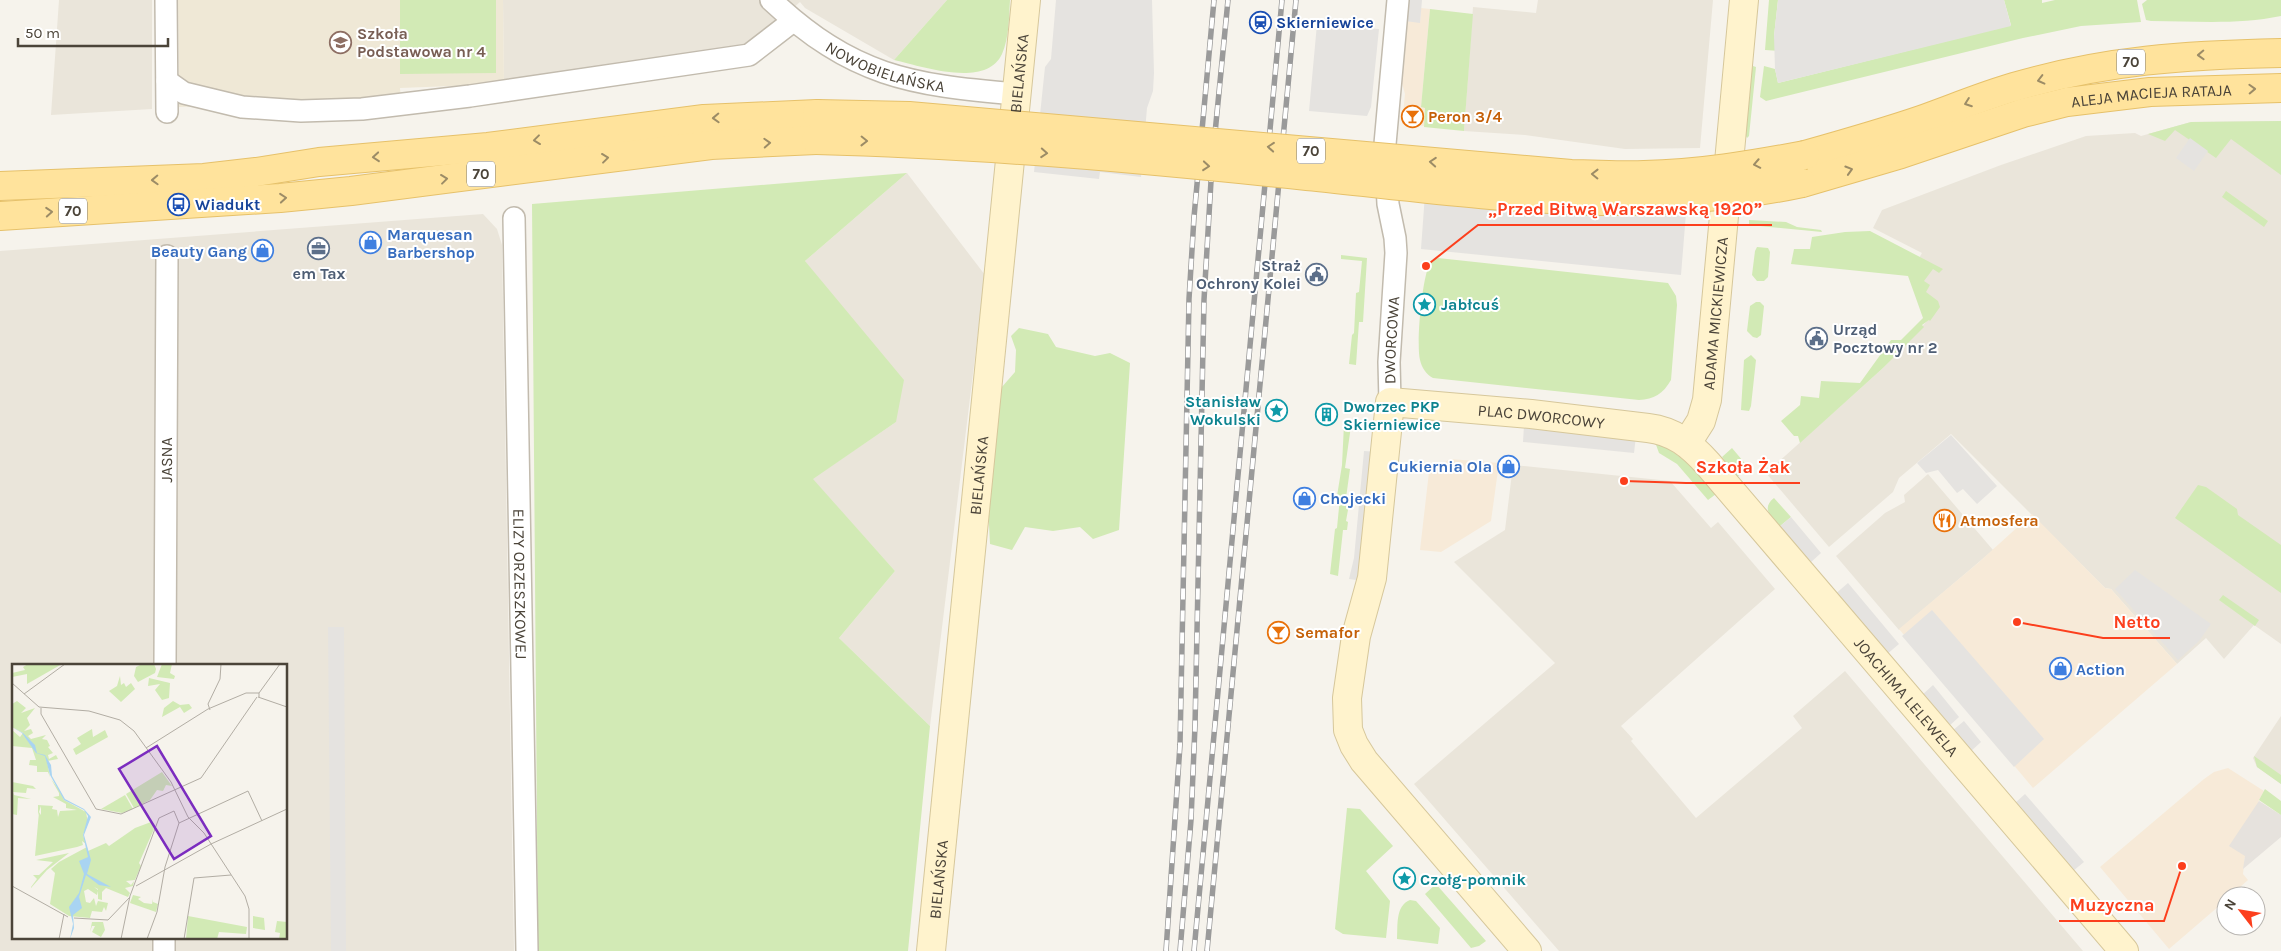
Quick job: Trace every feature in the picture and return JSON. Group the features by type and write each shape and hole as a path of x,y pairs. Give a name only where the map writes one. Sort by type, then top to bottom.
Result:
{"main road":[{"name":"ALEJA MACIEJA RATAJA","path":"816,127 909,116 1571,174 1644,175 1697,172 1805,155 1867,138 2014,87 2120,63 2180,56 2281,53"},
{"name":"ALEJA MACIEJA RATAJA","path":"816,127 908,142 1208,166 1514,197 1592,202 1662,202 1720,197 1802,183 1901,154 2023,113 2067,102 2150,92 2281,88"},
{"name":"70","path":"0,186 204,178 320,162 488,147 704,119 816,127"},
{"name":"70","path":"0,216 280,198 351,191 711,145 816,127"}],"street":[{"path":"166,0 167,112"},
{"name":"NOWOBIELAŃSKA","path":"771,0 794,21 832,49 860,64 887,75 914,82 1016,94"},
{"name":"BIELAŃSKA","path":"932,951 1026,0"},
{"name":"DWORCOWA","path":"1398,0 1385,144 1388,204 1396,246 1389,362 1390,402 1372,578 1356,636 1347,698 1347,720 1350,736 1364,761 1527,951"},
{"name":"ADAMA MICKIEWICZA","path":"1687,443 1701,421 1707,400 1744,0"},
{"path":"167,81 184,93 242,107 301,112 362,109 470,96 749,56 794,21"},
{"name":"ELIZY ORZESZKOWEJ","path":"514,218 527,951"},
{"name":"JASNA","path":"165,664 167,256"},
{"name":"PLAC DWORCOWY","path":"1390,402 1531,414 1648,428 1665,431 1687,443"},
{"name":"JOACHIMA LELEWELA","path":"1687,443 1708,464 2124,951"},
{"path":"164,938 164,951"}],"shaded area":[{"path":"59,0 152,0 152,109 51,115"},
{"name":"Szkoła Podstawowa nr 4","path":"178,0 503,0 504,84 400,88 401,101 179,107"},
{"path":"503,0 947,0 894,60 805,8 800,2 748,48 504,84"},
{"path":"1056,0 1152,0 1153,91 1147,108 1141,177 1100,172 1099,179 1034,172 1045,67 1051,59"},
{"path":"1407,0 1422,0 1420,23 1405,21"},
{"path":"1538,0 1713,0 1700,148 1625,149 1525,135 1464,131 1473,7 1536,13"},
{"path":"1778,0 2004,0 2011,26 1778,83 1775,69 1774,36"},
{"path":"1421,8 1430,9 1421,107 1425,107 1424,126 1402,124 1405,94 1401,80 1407,21 1420,22"},
{"path":"1317,24 1379,29 1371,107 1367,116 1309,111"},
{"path":"2281,121 2281,644 2254,625 2224,659 2206,638 2177,664 2111,589 2105,588 1951,434 1899,478 1893,492 1829,547 1766,473 1883,368 1929,319 1912,270 1922,253 1873,228 1882,210 2001,165 2086,136 2135,133 2141,136 2191,122"},
{"path":"2190,138 2208,151 2194,171 2176,158"},
{"path":"1428,153 1689,176 1681,275 1421,249"},
{"path":"907,173 985,275 930,726 839,638 895,571 812,479 896,422 805,261"},
{"path":"483,214 497,229 502,245 514,951 0,951 0,251"},
{"path":"1524,425 1636,436 1634,453 1523,442"},
{"path":"1951,435 1997,486 1977,504 1963,489 1957,493 1938,470 1926,473 1917,463"},
{"path":"1364,451 1378,452 1363,581 1349,579 1354,558"},
{"path":"1450,459 1499,463 1491,521 1441,552 1420,550 1429,472"},
{"path":"1513,465 1670,481 1711,528 1718,522 1775,589 1621,726 1633,739 1631,741 1696,818 1802,728 1793,716 1845,671 2083,951 1559,951 1414,784 1555,663 1454,562 1505,530"},
{"path":"1928,474 1993,550 1899,630 1836,556 1885,513 1905,502 1904,495"},
{"path":"2032,514 2105,588 2111,589 2177,664 2033,788 1899,629 1978,563"},
{"path":"1791,517 1821,553 1810,563 1779,527"},
{"path":"2135,570 2211,624 2199,641 2178,660 2115,589"},
{"path":"1848,583 1899,644 1886,655 1834,595"},
{"path":"1932,610 2044,739 2014,767 1902,636"},
{"path":"328,627 344,627 346,951 331,951"},
{"path":"1933,685 1959,717 1948,727 1921,696"},
{"path":"2281,716 2281,784 2257,767 2253,758"},
{"path":"1964,721 1981,742 1970,752 1952,731"},
{"path":"2228,768 2264,791 2259,800 2245,856 2243,874 2248,880 2241,886 2216,886 2216,909 2169,949 2100,867 2214,772"},
{"path":"2025,794 2084,862 2073,871 2014,804"},
{"path":"2259,801 2281,815 2281,837 2243,869 2245,856 2229,846"}],"green space":[{"path":"400,0 496,0 496,73 400,74"},
{"path":"947,0 1010,0 1006,41 1002,54 994,65 982,71 968,73 936,70 894,60"},
{"path":"1769,0 1778,0 1774,36 1780,51 1765,50"},
{"path":"2004,0 2042,0 2042,3 2055,0 2137,0 2141,22 2081,26 2023,38 1766,101 1760,97 1764,66 1775,69 1778,83 2011,25"},
{"path":"2147,0 2281,0 2281,16 2232,22 2151,21 2146,20 2142,4"},
{"path":"1430,9 1473,14 1464,131 1424,127 1425,108 1421,107"},
{"path":"1753,66 1756,67 1749,136 1747,138 1744,132"},
{"path":"2281,121 2281,175 2231,139 2216,158 2175,130 2165,141 2148,134 2191,122"},
{"path":"907,173 805,261 904,380 896,422 813,479 895,571 839,638 930,726 908,951 538,951 532,204"},
{"path":"2226,191 2268,221 2264,227 2222,197"},
{"path":"1749,220 1786,222 1797,227 1821,230 1822,232 1749,225"},
{"path":"1870,231 1943,269 1939,273 1933,269 1924,281 1930,285 1926,292 1938,301 1940,307 1930,321 1922,325 1924,327 1883,368 1800,443 1798,436 1794,436 1781,421 1800,405 1801,396 1819,398 1821,381 1860,383 1891,340 1901,340 1923,318 1908,276 1791,264 1794,249 1810,249 1812,237 1845,232"},
{"path":"1757,247 1768,248 1770,252 1768,277 1764,281 1757,281 1752,275"},
{"path":"1341,255 1367,258 1363,322 1359,322 1356,365 1349,364 1352,335 1354,333 1356,293 1359,292 1362,261 1341,259"},
{"path":"1438,258 1668,283 1676,296 1677,305 1671,380 1658,395 1639,400 1433,378 1428,375 1420,360 1419,326 1428,268 1431,261"},
{"path":"1760,302 1764,306 1761,335 1757,338 1747,331 1750,306"},
{"path":"1019,328 1048,334 1056,347 1095,356 1110,353 1130,363 1119,530 1093,539 1080,527 1053,531 1025,527 1012,550 990,544 988,506 1001,388 1015,372 1016,350 1011,336"},
{"path":"1751,355 1756,360 1749,411 1741,410 1744,360"},
{"path":"1344,424 1351,426 1345,468 1350,469 1346,498 1350,499 1346,521 1348,522 1347,530 1343,530 1338,576 1330,574 1340,497 1337,496 1342,465"},
{"path":"1655,442 1681,458 1696,471 1716,494 1708,500 1677,464 1659,453"},
{"path":"1732,448 1748,467 1737,477 1722,457"},
{"path":"2198,485 2206,487 2237,509 2238,515 2281,545 2281,593 2175,518"},
{"path":"1774,498 1791,517 1779,527 1770,516 1768,509 1768,505"},
{"path":"2223,595 2259,620 2255,626 2219,600"},
{"path":"2254,756 2281,775 2281,784 2257,767"},
{"path":"2265,789 2281,801 2281,815 2259,800"},
{"path":"1347,808 1360,809 1393,846 1366,871 1390,901 1386,938 1343,934 1335,929"},
{"path":"1436,884 1486,941 1479,946 1471,948 1425,894"},
{"path":"1410,900 1416,901 1440,928 1438,944 1397,939 1400,912 1405,903"}],"railway":[{"path":"1166,951 1180,745 1189,299 1194,217 1214,0"},
{"path":"1180,951 1191,820 1195,726 1204,300 1212,164 1228,0"},
{"path":"1194,951 1282,0"},
{"path":"1207,951 1296,0"}],"place":[{"name":"Skierniewice","path":"1260,22"},
{"name":"Szkoła Podstawowa nr 4","path":"341,42"},
{"name":"Peron 3/4","path":"1412,116"},
{"name":"Wiadukt","path":"179,204"},
{"name":"Marquesan Barbershop","path":"371,243"},
{"name":"em Tax","path":"319,249"},
{"name":"Beauty Gang","path":"263,251"},
{"name":"„Przed Bitwą Warszawską 1920”","path":"1426,266"},
{"name":"Straż Ochrony Kolei","path":"1317,274"},
{"name":"Jabłcuś","path":"1425,304"},
{"name":"Urząd Pocztowy nr 2","path":"1817,338"},
{"name":"Stanisław Wokulski","path":"1277,410"},
{"name":"Dworzec PKP Skierniewice","path":"1327,415"},
{"name":"Cukiernia Ola","path":"1508,466"},
{"name":"Szkoła Żak","path":"1624,481"},
{"name":"Chojecki","path":"1304,498"},
{"name":"Atmosfera","path":"1944,520"},
{"name":"Netto","path":"2017,622"},
{"name":"Semafor","path":"1279,632"},
{"name":"Action","path":"2060,669"},
{"name":"Muzyczna","path":"2182,866"},
{"name":"Czołg-pomnik","path":"1404,879"}]}
